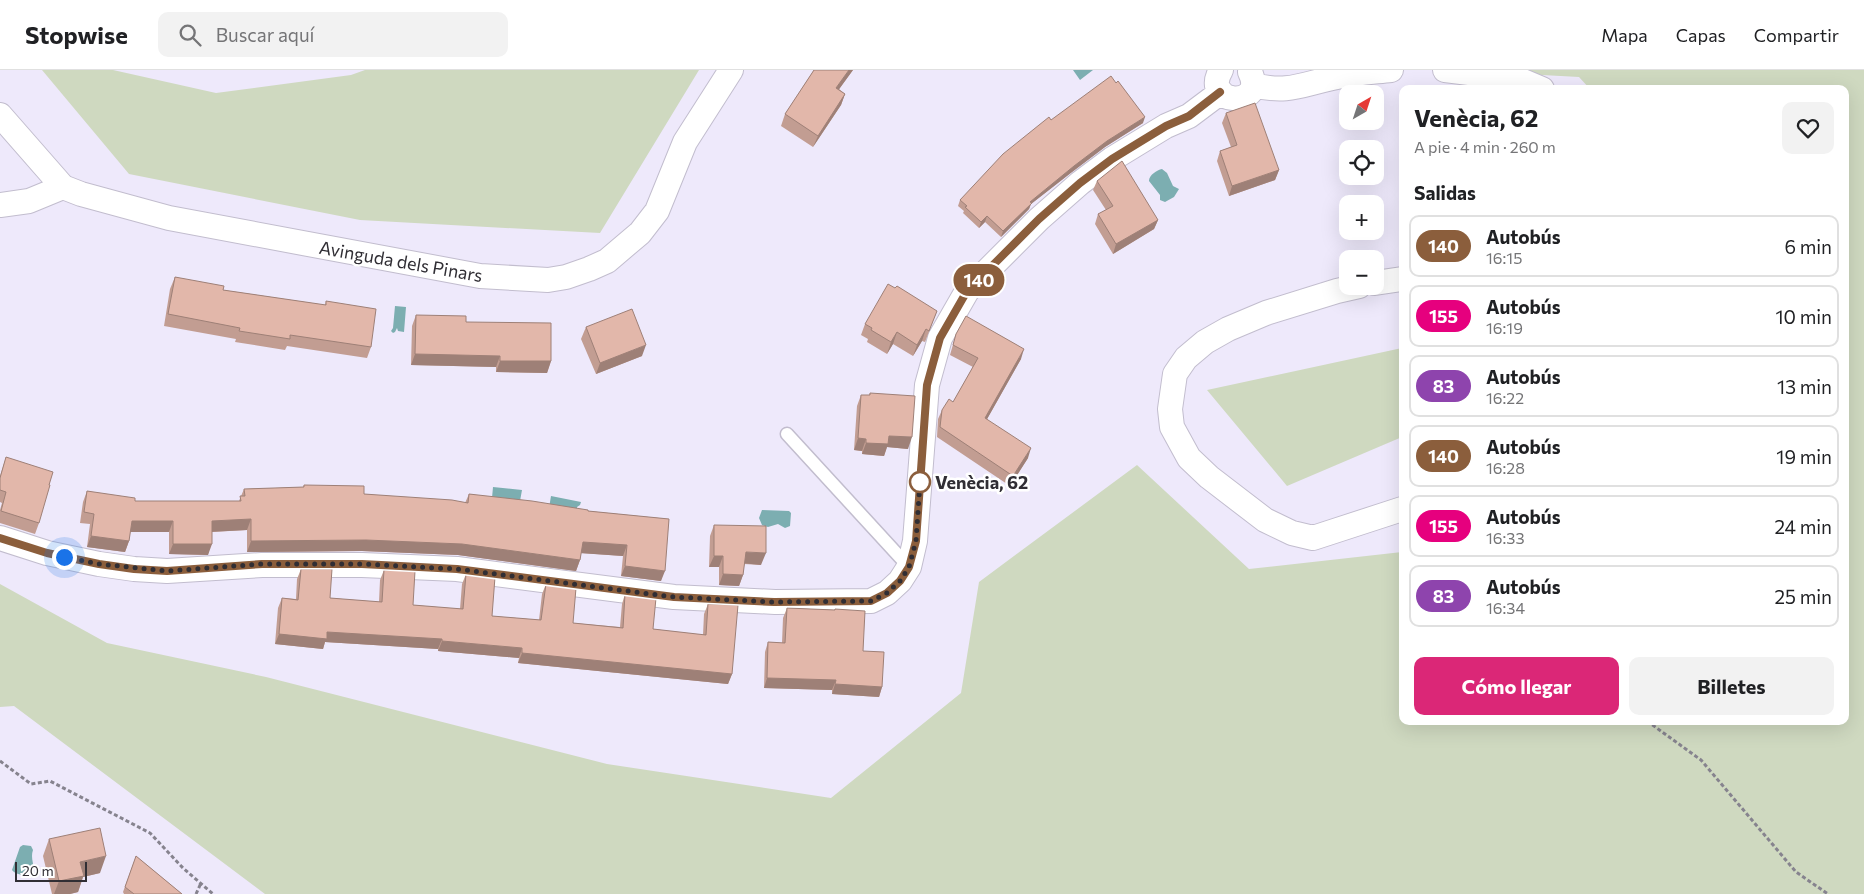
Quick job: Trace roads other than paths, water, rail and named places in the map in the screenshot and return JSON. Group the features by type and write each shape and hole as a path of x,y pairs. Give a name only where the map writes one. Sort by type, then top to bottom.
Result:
{"street":[{"name":"Avinguda dels Pinars","path":"0,115 63,187 81,194 170,218 337,250 480,276 548,280 589,269 607,261 640,233 657,212 685,142 731,70"},
{"path":"1221,81 1225,96 1236,99 1247,95 1251,78 1281,90 1348,74 1391,70"},
{"path":"1445,70 1518,79 1532,85"},
{"path":"0,538 47,553 134,569 167,571 262,564 362,564 447,568 674,597 774,602 871,601 887,593 900,581 909,567 916,541 927,385 940,338 967,291 1032,225 1080,183 1112,159 1166,126 1189,116 1221,81"},
{"path":"0,205 29,201 63,187"},
{"path":"1384,281 1399,279"},
{"path":"1339,291 1266,313 1228,329 1205,342 1186,358 1175,374 1170,409 1172,427 1189,458 1209,477 1265,520 1292,532 1313,538 1399,510"}],"lane":[{"path":"787,434 909,567"}],"place":[{"name":"Venècia, 62","path":"920,482"}]}
